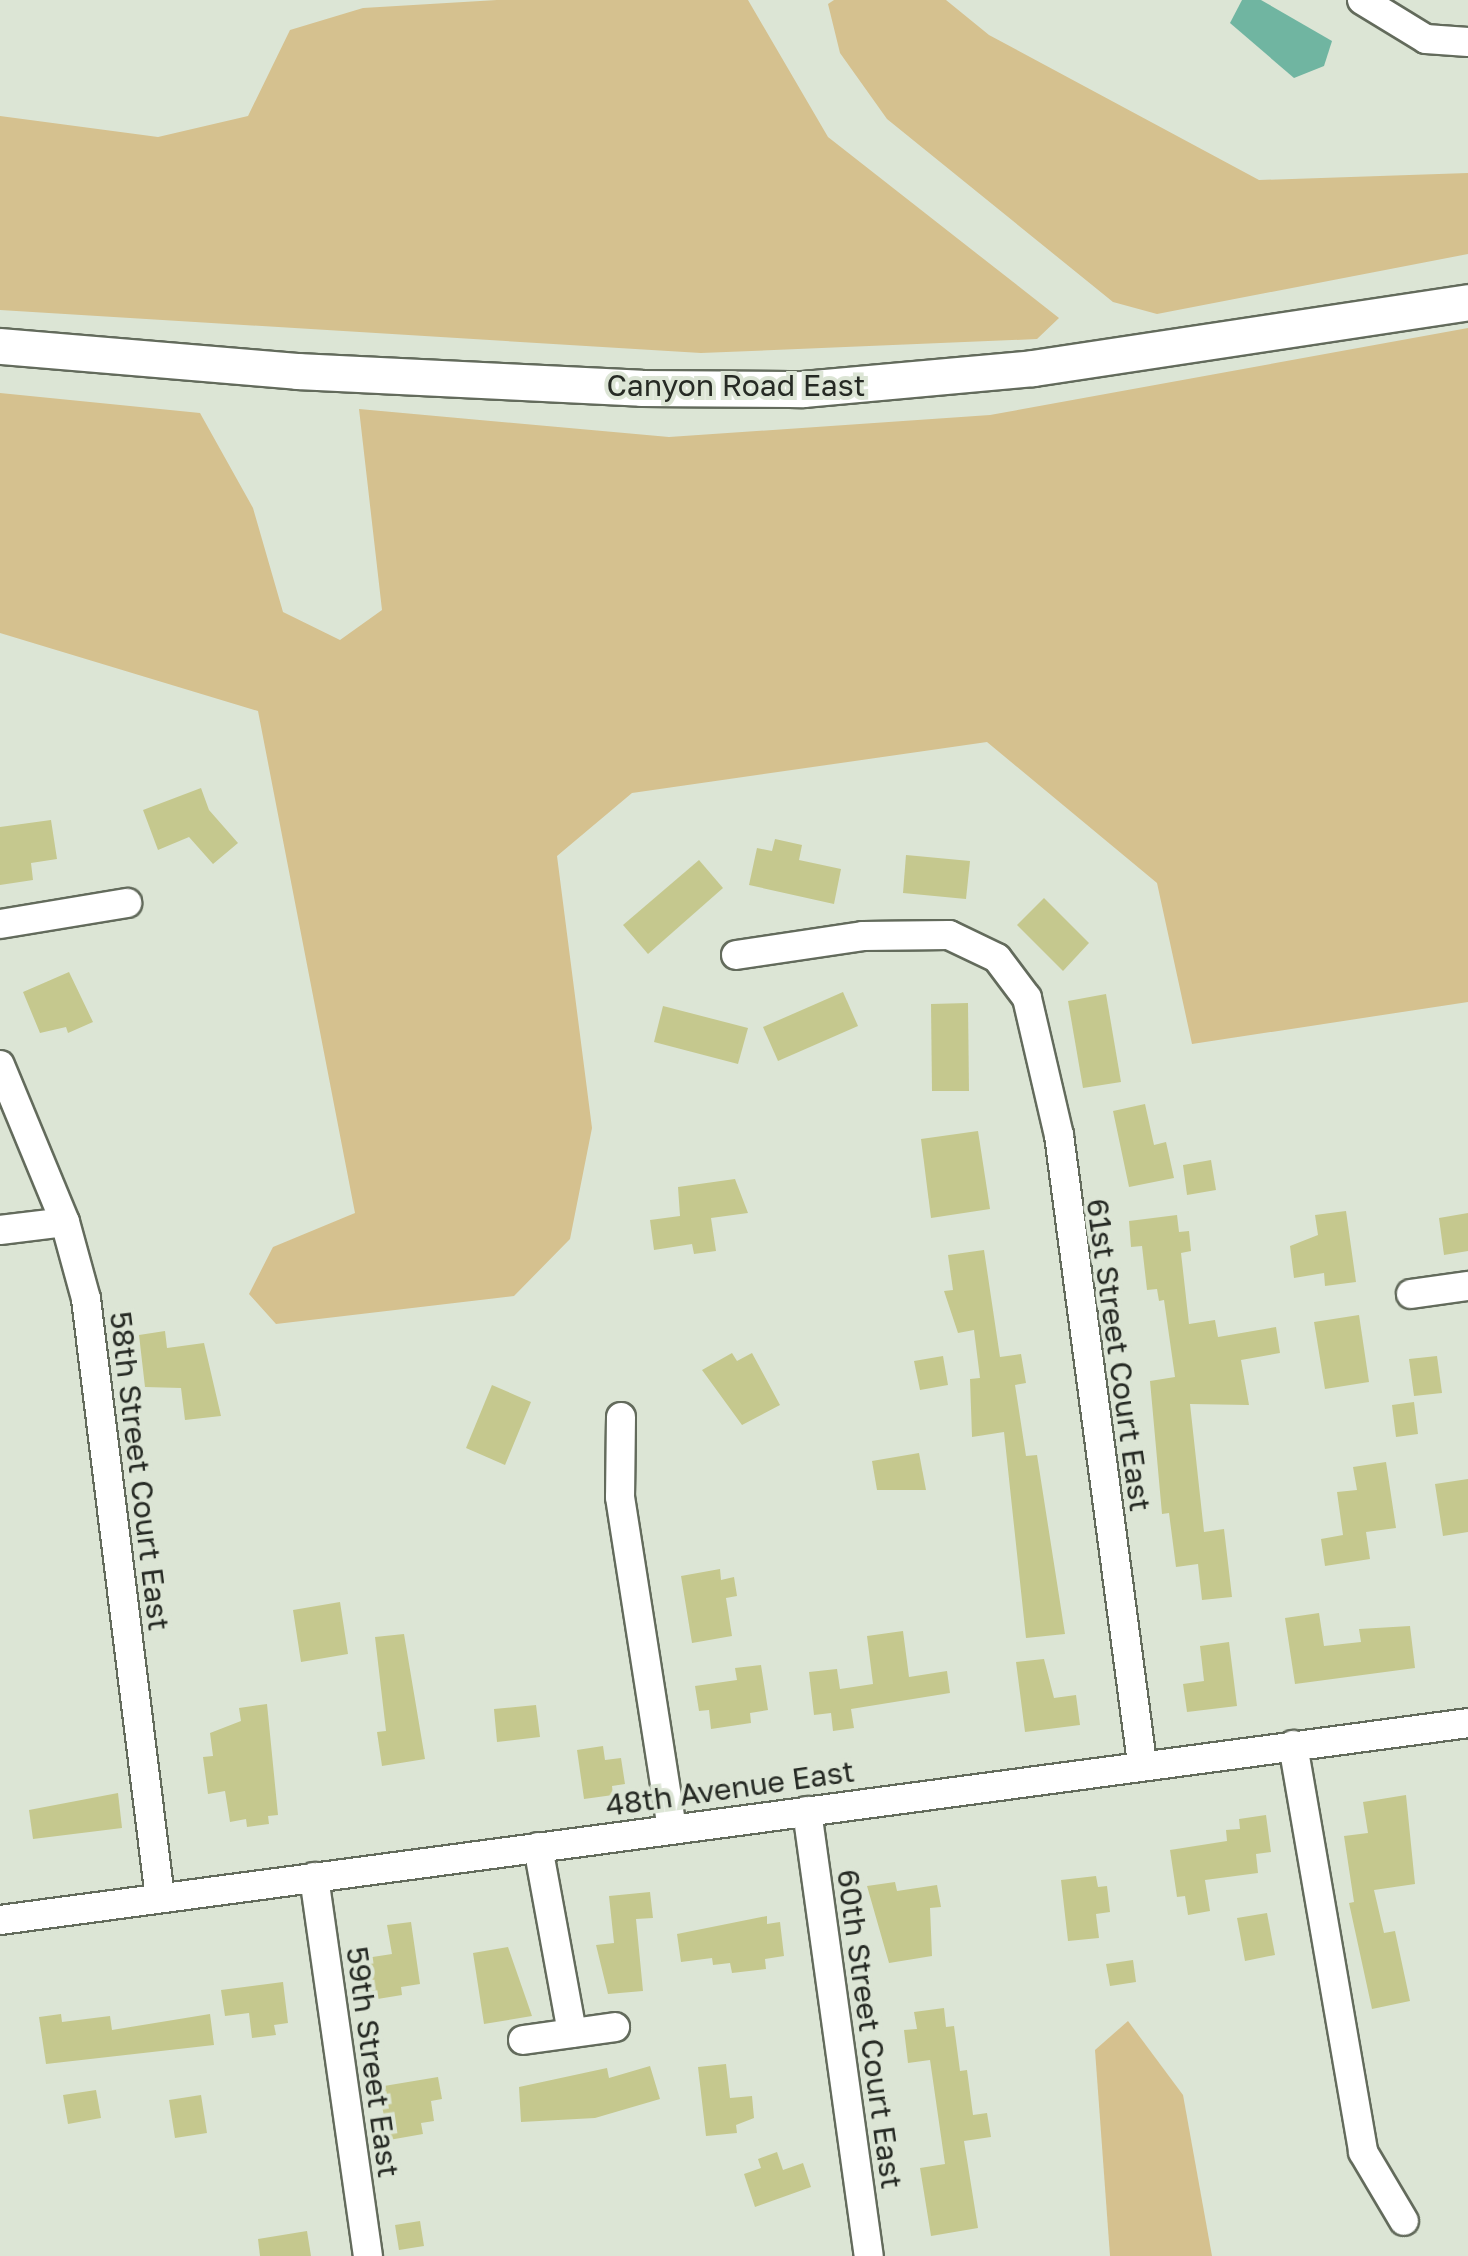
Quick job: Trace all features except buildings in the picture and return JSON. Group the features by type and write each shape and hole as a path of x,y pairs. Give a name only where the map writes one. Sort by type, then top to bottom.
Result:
{"main road":[{"name":"Canyon Road East","path":"0,346 316,372 641,388 803,389 1033,368 1468,302"}],"street":[{"path":"1362,0 1426,39 1468,42"},
{"path":"0,924 128,903"},
{"name":"61st Street Court East","path":"736,955 919,932 970,941 1005,965 1027,998 1059,1135 1142,1764"},
{"name":"58th Street Court East","path":"0,1065 65,1222 86,1299 160,1898"},
{"path":"0,1230 65,1222"},
{"path":"1411,1294 1468,1286"},
{"path":"621,1417 620,1497 672,1828"},
{"name":"48th Avenue East","path":"0,1920 1142,1764 1468,1724"},
{"path":"1293,1745 1363,2152 1404,2222"},
{"name":"60th Street Court East","path":"807,1811 869,2256"},
{"path":"538,1847 572,2033"},
{"name":"59th Street East","path":"314,1877 368,2256"},
{"path":"522,2040 614,2027"}],"shaded area":[{"path":"497,0 748,0 828,137 1059,318 1037,339 701,353 0,310 0,116 158,137 248,116 290,30 363,8"},
{"path":"834,0 946,0 989,35 1259,180 1468,173 1468,254 1157,314 1113,302 887,119 840,53 828,4"},
{"path":"1468,328 1468,1002 1192,1044 1157,883 987,742 632,793 557,856 592,1128 570,1239 514,1296 276,1324 249,1294 273,1247 355,1213 258,711 0,633 0,393 200,413 253,508 283,612 340,640 382,610 359,409 669,437 990,415"},
{"path":"1128,2021 1183,2095 1212,2256 1110,2256 1095,2050"}],"water":[{"path":"1242,0 1261,0 1332,41 1324,66 1294,78 1230,23"}]}
